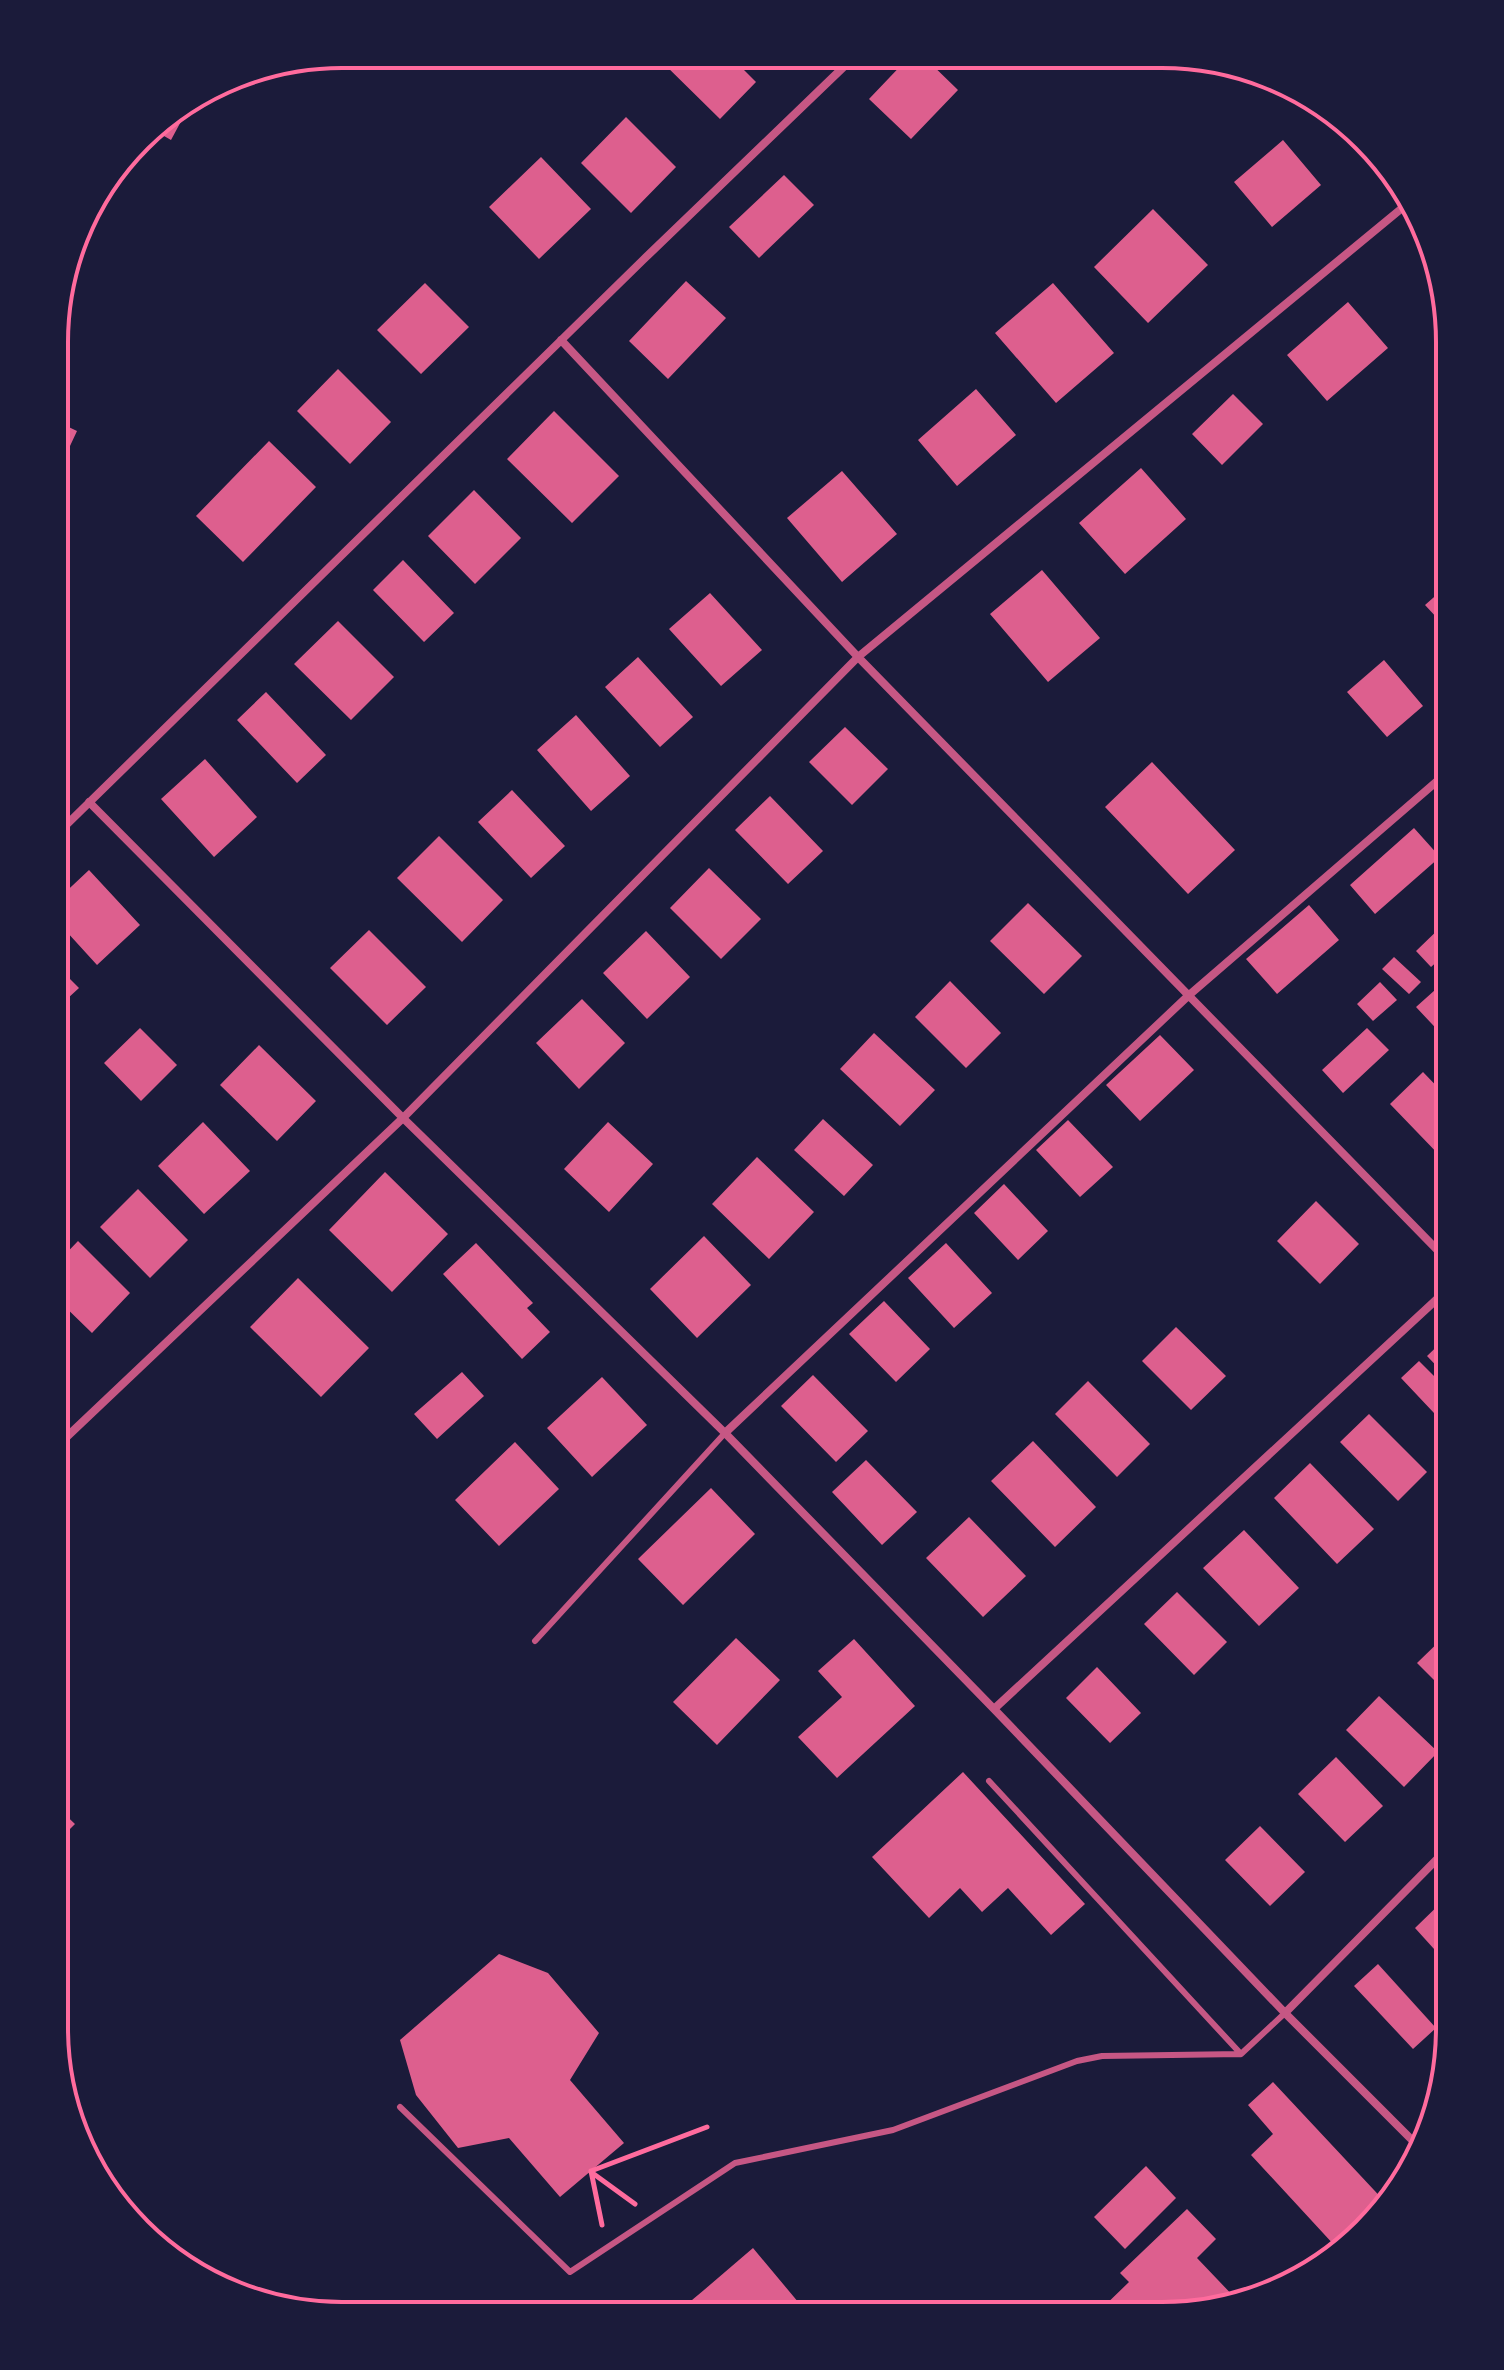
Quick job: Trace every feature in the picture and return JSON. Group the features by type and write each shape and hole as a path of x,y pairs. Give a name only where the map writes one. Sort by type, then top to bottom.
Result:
{"street":[{"path":"68,823 842,68"},
{"path":"68,1436 403,1118 858,657 1401,209"},
{"path":"561,340 858,657 1435,1248"},
{"path":"725,1433 1188,996 1436,782"},
{"path":"89,802 403,1118 725,1433 1285,2013 1412,2140"},
{"path":"994,1709 1435,1300"},
{"path":"1285,2013 1435,1861"}],"lane":[{"path":"535,1641 725,1433"},
{"path":"989,1781 1241,2054"},
{"path":"400,2107 570,2272 735,2163 893,2130 1077,2061 1102,2056 1241,2054 1285,2013"}],"path":[{"path":"591,2171 707,2127"},
{"path":"591,2171 652,2217"},
{"path":"591,2171 606,2248"}],"building":[{"path":"898,68 936,68 958,90 911,139 869,99"},
{"path":"669,69 743,69 756,82 720,119"},
{"path":"626,117 676,167 631,213 581,163"},
{"path":"181,121 171,140 162,135"},
{"path":"1283,140 1321,185 1272,227 1234,182"},
{"path":"541,157 591,209 539,259 489,207"},
{"path":"784,175 814,205 759,258 729,227"},
{"path":"1153,209 1208,265 1148,323 1094,267"},
{"path":"686,281 726,318 668,379 629,341"},
{"path":"425,283 469,327 421,374 377,330"},
{"path":"1053,283 1114,353 1056,403 995,333"},
{"path":"1348,302 1388,348 1327,401 1287,355"},
{"path":"338,369 391,422 350,464 297,411"},
{"path":"976,389 1016,435 957,486 918,440"},
{"path":"1233,394 1263,424 1222,465 1192,434"},
{"path":"554,411 619,476 572,523 507,459"},
{"path":"68,427 77,431 68,450"},
{"path":"269,441 316,487 243,562 196,516"},
{"path":"1141,468 1186,519 1125,574 1079,523"},
{"path":"842,471 897,534 842,582 787,518"},
{"path":"474,490 521,538 475,584 428,536"},
{"path":"403,560 454,613 424,642 373,590"},
{"path":"1042,570 1100,638 1048,682 990,614"},
{"path":"710,593 762,650 721,686 669,629"},
{"path":"1436,595 1436,617 1425,605"},
{"path":"338,621 394,677 351,720 294,664"},
{"path":"638,657 693,717 660,747 605,687"},
{"path":"1384,660 1423,706 1387,737 1347,692"},
{"path":"266,692 326,755 297,783 237,720"},
{"path":"576,715 630,776 591,811 537,750"},
{"path":"845,727 888,769 852,805 809,762"},
{"path":"205,759 257,817 214,857 161,799"},
{"path":"1152,762 1235,850 1188,894 1105,807"},
{"path":"512,790 565,846 531,878 478,822"},
{"path":"770,796 823,851 788,884 735,830"},
{"path":"1414,828 1436,852 1436,861 1375,914 1350,885"},
{"path":"439,836 503,900 462,942 397,878"},
{"path":"709,868 761,919 721,959 670,908"},
{"path":"89,870 140,925 97,965 68,933 68,890"},
{"path":"1028,903 1082,956 1044,994 990,941"},
{"path":"1309,905 1339,940 1277,994 1246,959"},
{"path":"369,930 426,987 387,1025 330,968"},
{"path":"646,931 690,977 647,1019 603,973"},
{"path":"1436,932 1436,963 1431,967 1416,951"},
{"path":"1394,957 1421,982 1409,994 1382,969"},
{"path":"68,977 79,988 68,998"},
{"path":"950,981 1001,1033 966,1068 915,1017"},
{"path":"1380,982 1397,1000 1373,1021 1357,1004"},
{"path":"1436,991 1436,1028 1416,1007"},
{"path":"582,999 625,1043 579,1089 536,1043"},
{"path":"140,1028 177,1065 141,1101 104,1063"},
{"path":"1367,1028 1389,1050 1343,1093 1322,1070"},
{"path":"874,1033 935,1090 900,1126 840,1069"},
{"path":"1160,1035 1194,1070 1140,1121 1106,1085"},
{"path":"259,1045 316,1101 277,1141 220,1085"},
{"path":"1423,1072 1436,1085 1436,1151 1390,1104"},
{"path":"823,1119 873,1165 844,1196 794,1150"},
{"path":"1068,1120 1113,1167 1080,1197 1036,1150"},
{"path":"203,1122 250,1171 204,1214 158,1166"},
{"path":"608,1122 653,1164 609,1212 564,1169"},
{"path":"757,1157 814,1212 769,1259 712,1204"},
{"path":"385,1172 448,1234 392,1292 329,1230"},
{"path":"1004,1184 1048,1231 1018,1260 974,1213"},
{"path":"138,1189 188,1240 150,1278 100,1227"},
{"path":"1316,1201 1359,1244 1320,1284 1277,1241"},
{"path":"704,1236 751,1285 697,1338 650,1289"},
{"path":"78,1241 130,1293 92,1333 68,1310 68,1251"},
{"path":"476,1243 533,1303 527,1308 550,1332 522,1359 443,1274"},
{"path":"946,1243 992,1293 954,1328 908,1278"},
{"path":"298,1278 369,1348 321,1397 250,1327"},
{"path":"884,1301 930,1349 896,1382 849,1334"},
{"path":"1176,1327 1226,1376 1191,1410 1142,1361"},
{"path":"1435,1348 1435,1365 1427,1356"},
{"path":"1419,1361 1435,1377 1435,1414 1401,1378"},
{"path":"462,1372 484,1396 437,1439 414,1414"},
{"path":"813,1375 868,1431 836,1462 781,1406"},
{"path":"602,1377 647,1425 592,1477 547,1428"},
{"path":"1088,1381 1150,1444 1117,1477 1055,1414"},
{"path":"1369,1414 1427,1472 1398,1501 1340,1442"},
{"path":"1033,1441 1096,1507 1055,1547 991,1481"},
{"path":"515,1442 559,1489 499,1546 455,1500"},
{"path":"866,1460 917,1512 882,1545 832,1492"},
{"path":"1310,1463 1374,1529 1337,1564 1274,1498"},
{"path":"711,1488 755,1534 683,1605 638,1559"},
{"path":"969,1517 1026,1576 983,1617 926,1558"},
{"path":"1244,1530 1299,1588 1259,1626 1203,1568"},
{"path":"1177,1592 1227,1642 1194,1675 1144,1624"},
{"path":"736,1638 780,1680 717,1745 673,1702"},
{"path":"854,1639 915,1706 837,1778 798,1737 842,1697 818,1671"},
{"path":"1435,1645 1435,1681 1417,1663"},
{"path":"1097,1667 1141,1713 1110,1743 1066,1698"},
{"path":"1379,1696 1435,1749 1435,1755 1404,1787 1346,1730"},
{"path":"1336,1757 1383,1806 1345,1842 1298,1794"},
{"path":"963,1772 1085,1904 1051,1935 1008,1888 982,1912 960,1888 929,1918 872,1857"},
{"path":"68,1817 75,1824 68,1831"},
{"path":"1260,1826 1305,1872 1270,1906 1225,1860"},
{"path":"1435,1909 1435,1950 1415,1928"},
{"path":"499,1954 548,1973 599,2033 570,2080 624,2143 560,2197 509,2138 458,2148 416,2095 400,2040"},
{"path":"1378,1964 1435,2029 1413,2049 1354,1986"},
{"path":"1273,2082 1379,2195 1356,2222 1332,2243 1251,2155 1273,2134 1248,2105"},
{"path":"1146,2166 1176,2198 1125,2249 1094,2217"},
{"path":"1187,2209 1216,2239 1197,2258 1230,2293 1198,2300 1108,2302 1129,2282 1120,2273"},
{"path":"753,2248 798,2302 690,2302"}]}
